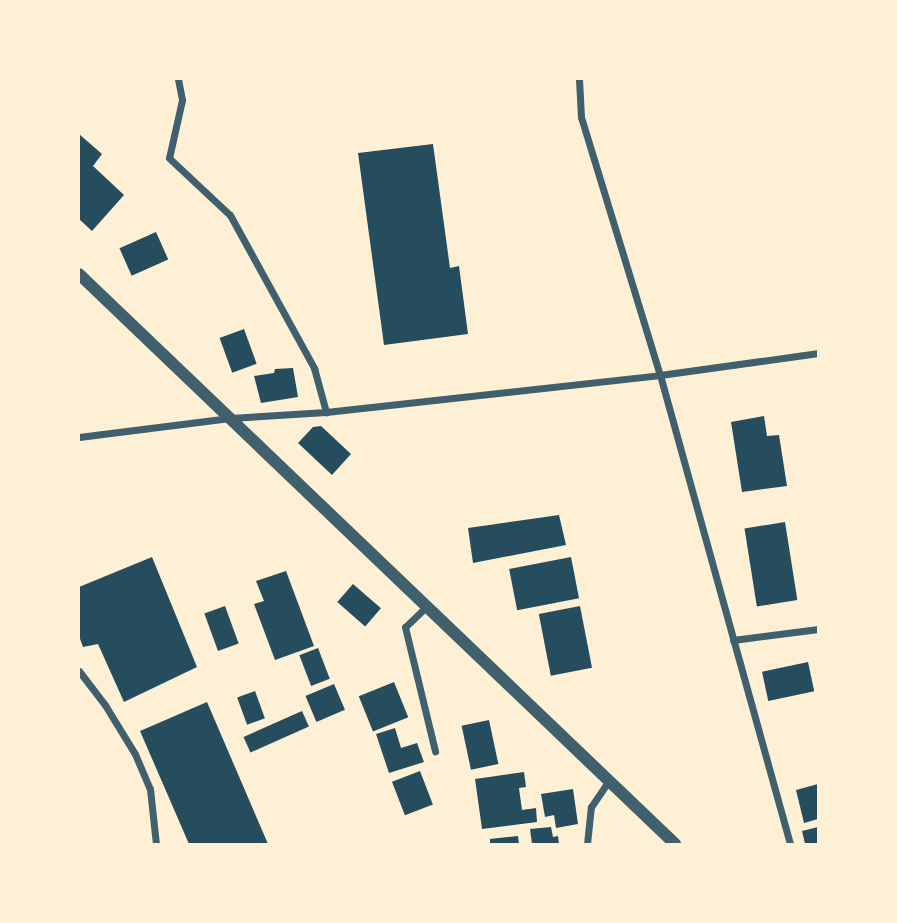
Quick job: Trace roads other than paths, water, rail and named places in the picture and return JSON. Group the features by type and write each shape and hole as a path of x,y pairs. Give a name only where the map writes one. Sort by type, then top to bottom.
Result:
{"street":[{"path":"177,79 182,100 169,158 230,215 314,368 326,412"},
{"path":"579,79 582,117 660,375 790,844"},
{"path":"79,274 675,844"},
{"path":"79,437 230,418 326,412 660,375 818,353"},
{"path":"427,606 405,627 435,751"},
{"path":"733,640 818,629"},
{"path":"79,671 105,705 135,754 150,789 156,844"},
{"path":"587,844 591,807 609,780"}]}
